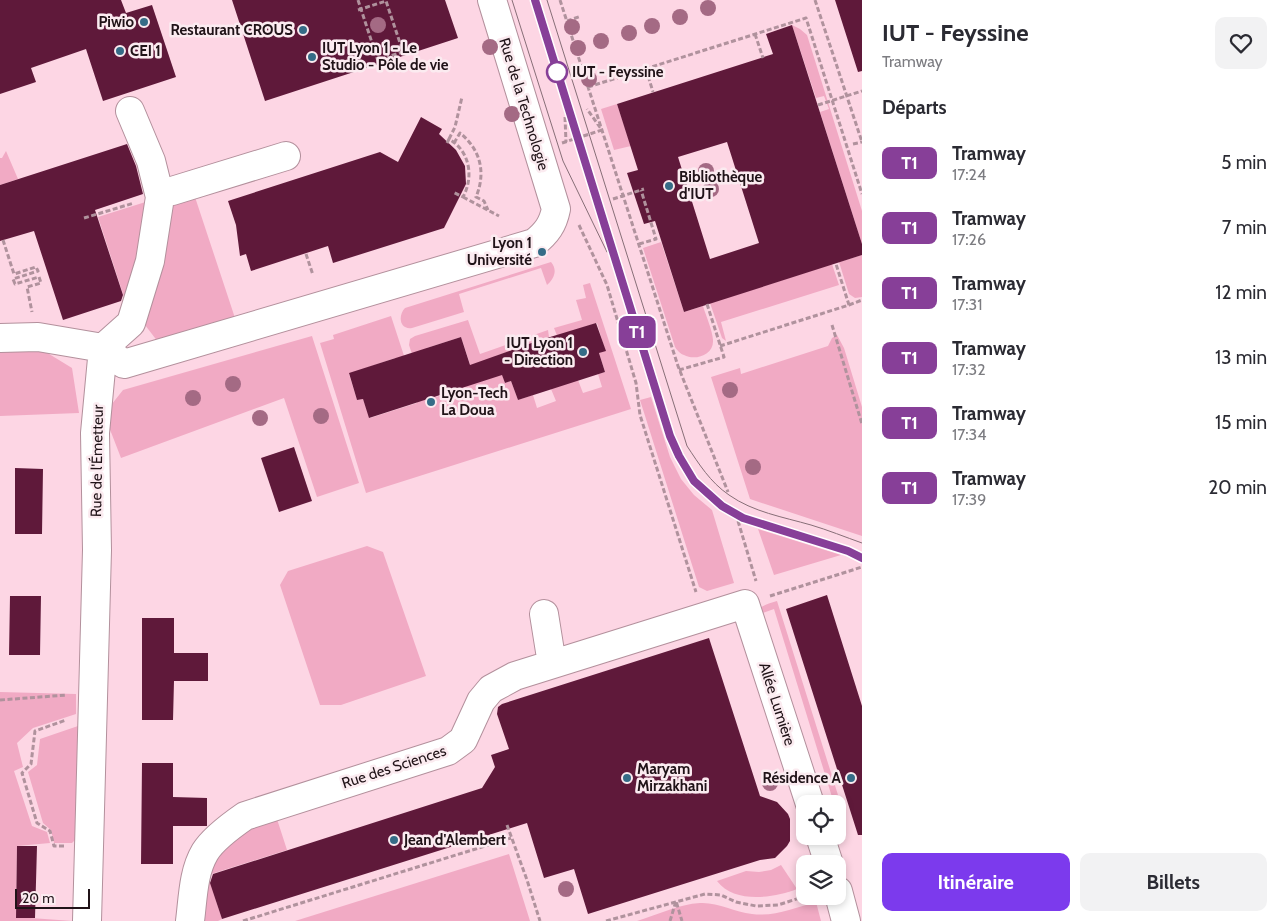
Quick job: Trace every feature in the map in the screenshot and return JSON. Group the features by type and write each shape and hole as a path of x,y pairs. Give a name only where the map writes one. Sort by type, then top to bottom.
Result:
{"street":[{"name":"Rue de la Technologie","path":"492,0 556,209"},
{"path":"103,348 131,323 150,261 160,197 151,161 130,111"},
{"path":"172,191 286,156"},
{"path":"0,338 38,337 103,348 124,364 534,243 546,234 553,223 556,209"},
{"name":"Rue de l'Émetteur","path":"87,921 97,550 95,433 103,348"},
{"name":"Rue des Sciences","path":"190,921 196,873 205,852 227,829 245,816 448,751 462,740 481,701 491,689 515,676 753,601"},
{"name":"Allée Lumière","path":"753,601 807,795"},
{"path":"544,614 552,664"},
{"path":"842,905 846,921"}],"path":[{"path":"358,0 359,10 378,61 403,52 387,1 359,10"},
{"path":"560,0 680,370 728,492"},
{"path":"815,0 862,142 853,144"},
{"path":"567,21 581,16"},
{"path":"588,87 806,18 862,194"},
{"path":"755,34 762,58"},
{"path":"387,58 390,66"},
{"path":"646,69 653,92"},
{"path":"818,105 862,91"},
{"path":"462,97 455,127 448,141 454,143 464,155 470,170 468,185 463,197"},
{"path":"587,109 602,130"},
{"path":"565,117 566,142"},
{"path":"454,143 460,133 475,149 480,162 482,177 476,197 484,201 488,210"},
{"path":"613,199 643,189 656,239 639,244"},
{"path":"454,192 499,216"},
{"path":"84,218 139,202"},
{"path":"556,209 573,213 607,285 636,383 640,416 697,594 702,596"},
{"path":"3,240 14,274 36,267 38,272 13,279 15,284 39,277 41,283 27,287"},
{"path":"306,254 312,275"},
{"path":"836,264 849,305"},
{"path":"720,346 862,300"},
{"path":"680,370 724,357 707,304"},
{"path":"832,325 862,424"},
{"path":"738,521 753,601 862,567"},
{"path":"0,700 93,702"},
{"path":"89,847 54,846 50,831 37,824 22,773 31,764 35,732 93,702"},
{"path":"507,825 528,880 540,921"},
{"path":"243,921 511,838"},
{"path":"606,921 704,894 721,895 736,902 756,906 778,905 796,899"},
{"path":"670,921 676,901"},
{"path":"676,901 682,921"}],"shaded area":[{"path":"792,25 807,35 862,211 862,244 820,112 829,109 824,96 816,98"},
{"path":"617,104 631,146 614,150 601,109"},
{"path":"6,151 18,179 0,185 0,158 2,158"},
{"path":"193,191 235,318 158,342 142,321 167,199"},
{"path":"155,199 125,300 98,217"},
{"path":"661,242 684,312 703,306 710,327 713,340 710,350 698,357 688,357 681,354 675,347 643,248"},
{"path":"862,255 862,297 855,298 849,294 839,262"},
{"path":"551,262 555,271 552,280 547,285 541,268 459,294 464,312 412,328 404,327 402,324 401,314 405,308"},
{"path":"832,264 839,285 721,322 726,341 722,338 710,303"},
{"path":"590,283 631,409 366,493 320,343 334,339 333,335 391,316 408,368 395,358 349,374 357,400 363,399 370,418 417,403 411,384 430,378 436,397 469,385 464,367 470,364 461,337 427,348 431,361 416,366 409,345 410,339 415,336 468,320 480,354 548,330 549,337 496,356 505,383 511,381 518,400 533,395 537,408 556,401 551,389 571,362 583,393 602,387 598,374 605,372 599,353 605,350 597,323 569,332 562,348 554,328 582,320 576,300 586,298 583,285"},
{"path":"837,335 844,348 862,407 862,536 750,499 711,377 740,368 741,374 828,346 832,338"},
{"path":"312,336 359,483 317,497 284,398 121,458 104,414 123,390"},
{"path":"0,345 36,346 72,368 79,413 0,416"},
{"path":"651,397 670,457 681,479 694,495 712,510 734,583 707,591 699,587 640,400"},
{"path":"758,529 841,555 774,575"},
{"path":"367,546 383,552 426,676 341,705 320,705 280,585 288,571"},
{"path":"777,601 838,795 831,795 774,609 757,615 760,609 767,604"},
{"path":"0,692 76,694 76,714 33,728 17,743 23,767 14,771 32,826 47,832 50,843 17,846 16,917 73,921 0,921"},
{"path":"78,726 76,839 72,843 54,843 51,830 43,823 28,772 37,765 40,739"},
{"path":"276,816 287,850 208,875 222,919 218,921 201,921 208,867 239,829"},
{"path":"509,854 530,921 295,921"},
{"path":"781,865 796,889 777,895 744,896 724,888 717,881 746,871 759,872 771,870"},
{"path":"700,903 713,904 760,915 805,905 817,905 821,921 637,921 676,908"}],"building":[{"name":"CEI 1","path":"0,0 121,0 126,13 152,5 176,77 103,101 86,49 31,68 36,82 0,94"},
{"name":"IUT Lyon 1 - Le Studio - Pôle de vie","path":"232,0 445,0 458,38 265,101"},
{"path":"835,0 862,0 862,71 858,72"},
{"path":"792,25 862,244 862,255 684,312 655,221 644,224 627,173 638,170 617,104 773,54 766,34","holes":["727,142 759,243 710,259 678,157"]},
{"path":"421,117 442,129 439,134 456,150 465,166 466,184 444,228 333,263 328,246 251,271 246,254 240,256 236,225 228,201 380,152 398,162"},
{"path":"127,144 136,166 143,194 95,210 123,295 121,301 63,320 34,231 0,241 0,185"},
{"path":"596,323 606,351 599,353 605,372 518,400 511,381 505,383 502,375 369,418 363,399 357,400 349,373 461,337 470,365 537,341"},
{"path":"294,447 312,501 279,512 261,458"},
{"path":"15,468 43,469 42,534 15,534"},
{"name":"Résidence A","path":"827,595 862,706 862,835 858,835 786,609"},
{"path":"10,596 41,596 40,655 9,655"},
{"path":"142,618 174,618 174,653 208,653 208,681 174,681 173,720 142,720"},
{"name":"Maryam Mirzakhani","path":"709,638 760,796 777,802 790,819 790,841 775,858 760,860 588,914 574,869 544,878 527,823 222,919 210,883 213,874 482,788 495,767 491,755 509,749 497,714 498,707 502,704"},
{"path":"142,763 173,763 173,797 207,798 207,826 173,826 173,864 141,864"},
{"path":"17,846 37,846 35,918 16,918"}],"tram line":[{"path":"512,0 563,161 607,252"},
{"path":"535,0 670,435 683,464 693,479 707,494 743,516 786,533 848,551 862,558"},
{"name":"T1","path":"535,0 670,436 679,456 694,481 722,506 742,518 848,551 862,558"},
{"path":"547,0 687,446 711,479 722,490 738,501 758,510 817,527 862,543"}],"place":[{"name":"Piwio","path":"144,22"},
{"name":"Restaurant CROUS","path":"303,30"},
{"name":"CEI 1","path":"120,51"},
{"name":"IUT Lyon 1 - Le Studio - Pôle de vie","path":"312,57"},
{"name":"IUT - Feyssine","path":"557,72"},
{"name":"Bibliothèque d'IUT","path":"669,186"},
{"name":"Lyon 1 Université","path":"542,252"},
{"name":"IUT Lyon 1 - Direction","path":"583,352"},
{"name":"Lyon-Tech La Doua","path":"431,402"},
{"name":"Maryam Mirzakhani","path":"627,778"},
{"name":"Résidence A","path":"851,778"},
{"name":"Jean d'Alembert","path":"394,840"}]}
